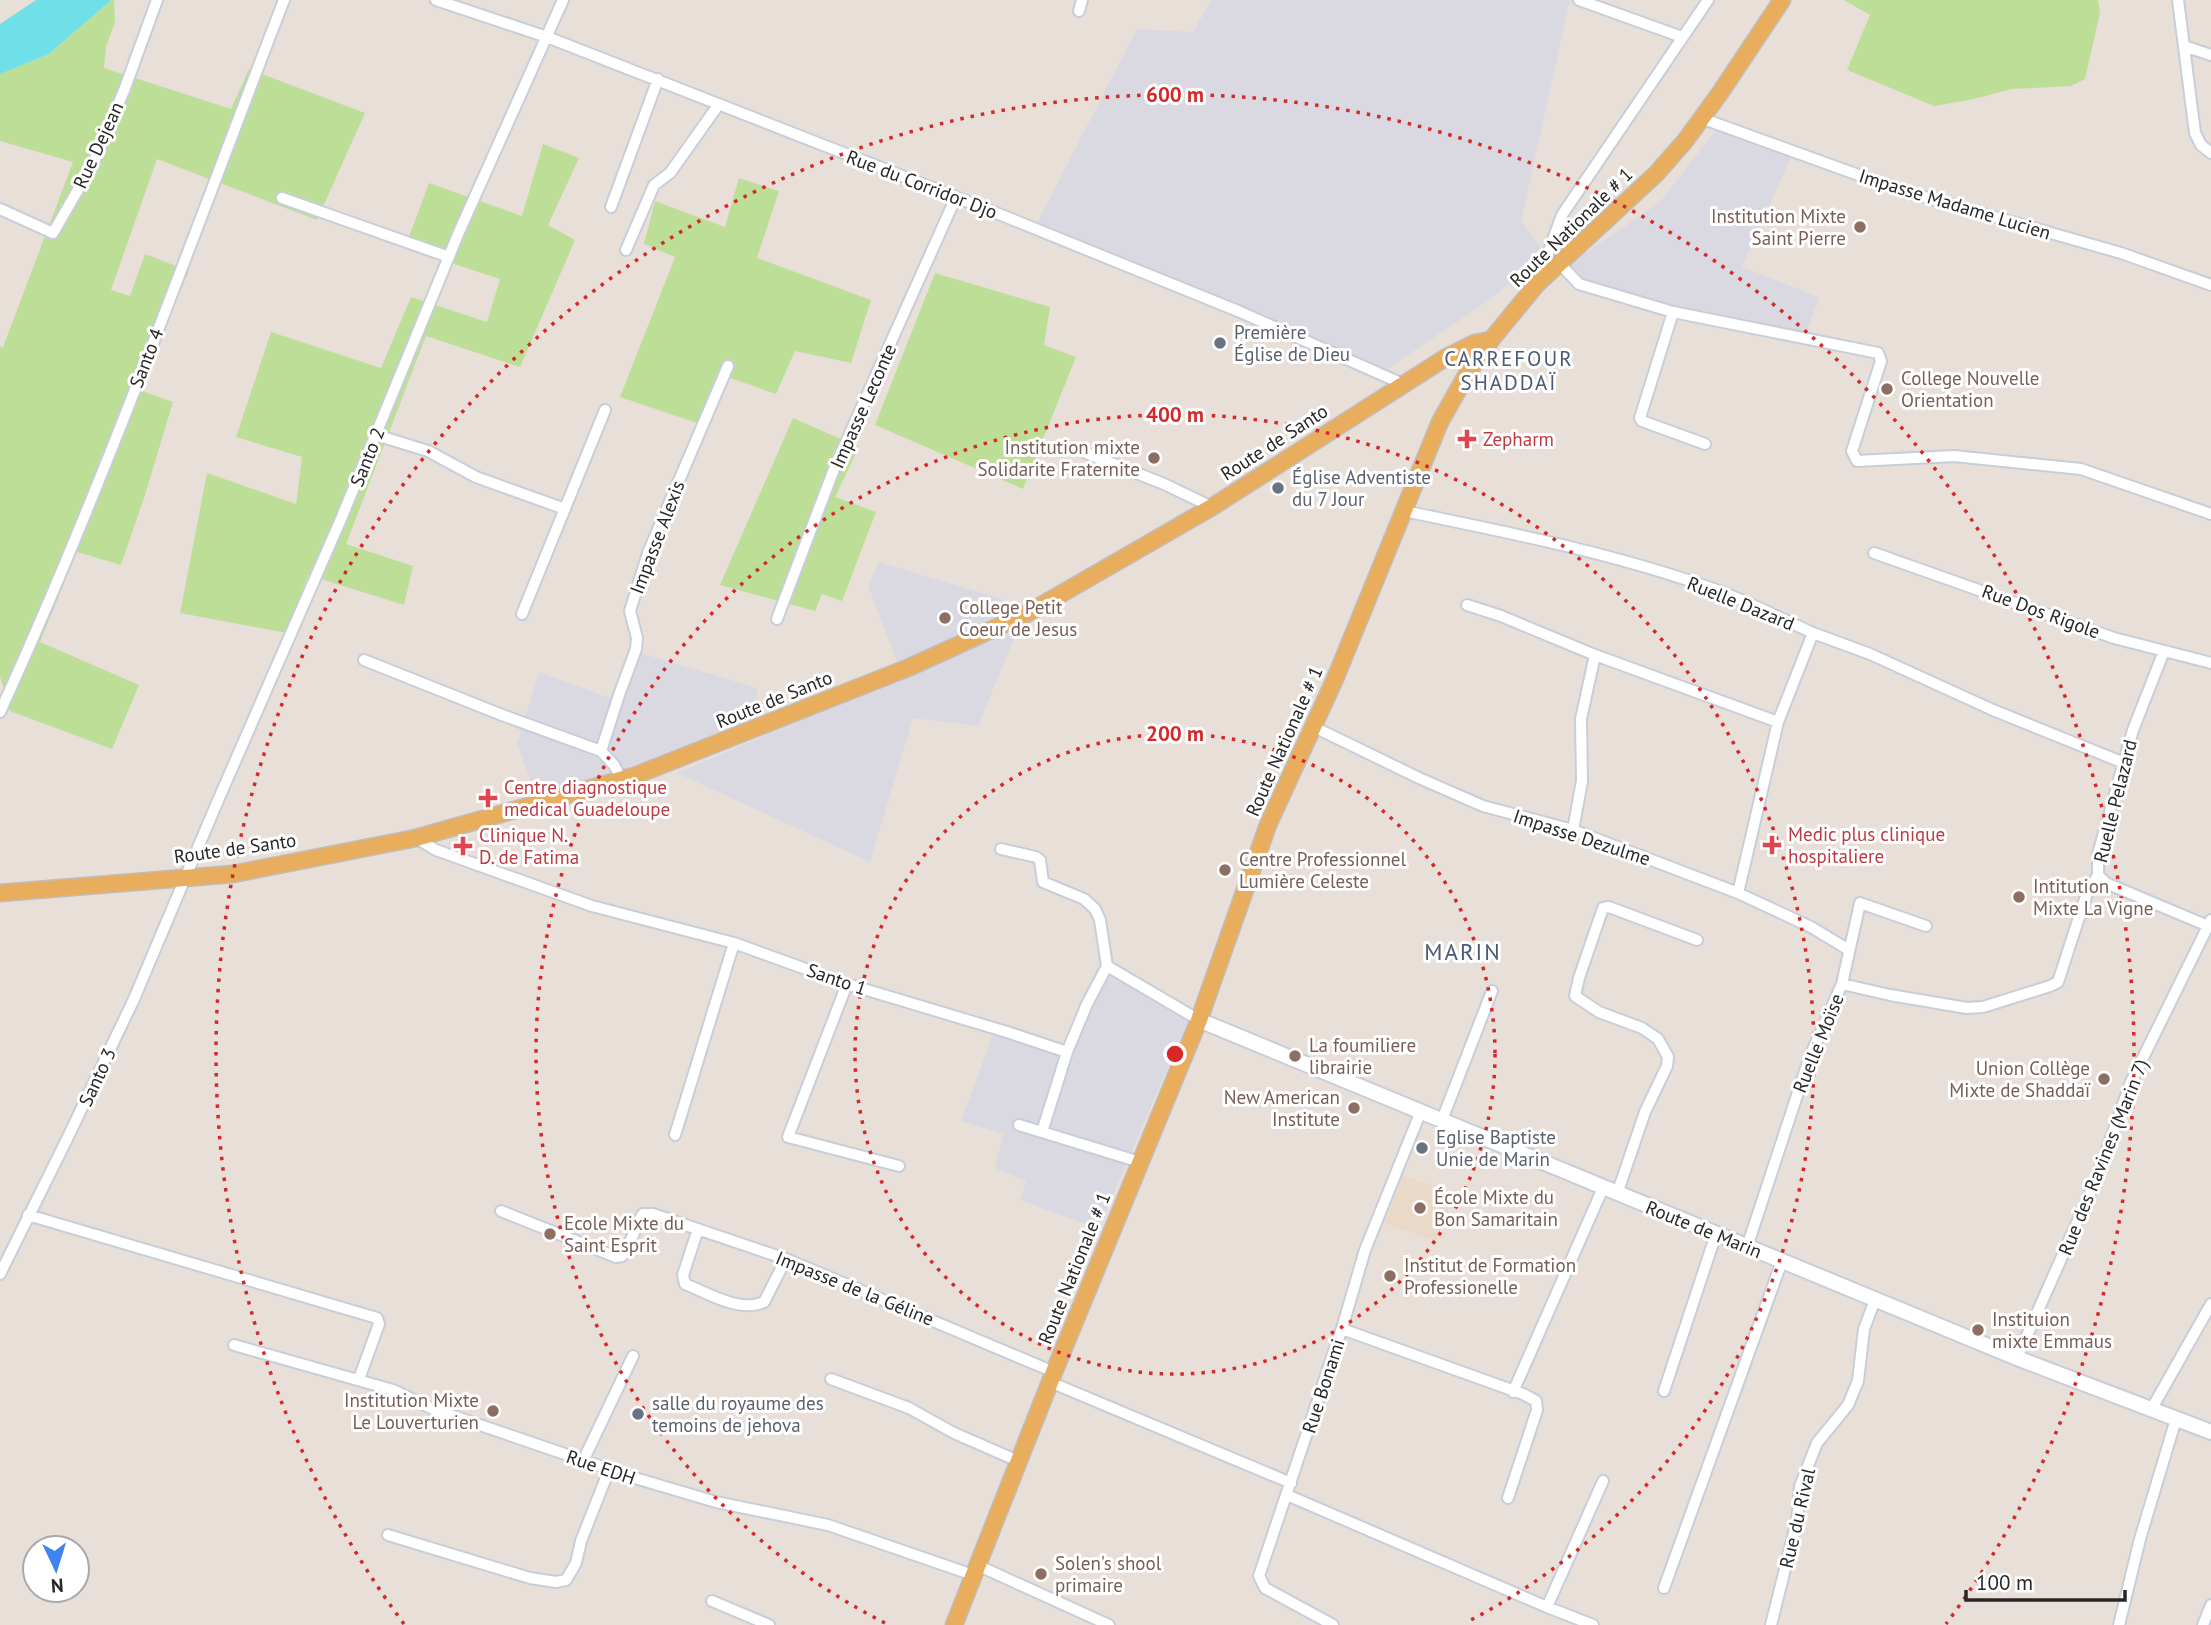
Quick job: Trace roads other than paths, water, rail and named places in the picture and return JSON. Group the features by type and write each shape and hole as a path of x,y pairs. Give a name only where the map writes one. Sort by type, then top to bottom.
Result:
{"main road":[{"name":"Route Nationale # 1","path":"954,1625 1052,1377 1199,1020 1268,825 1314,727 1440,422 1490,340 1537,284 1656,174 1701,118 1782,0"},
{"name":"Route de Santo","path":"0,893 233,874 416,838 622,780 910,667 1028,613 1212,507 1461,349 1490,340"},
{"name":"Route de Marin","path":"1199,1020 2017,1358 2211,1432"}],"street":[{"name":"Rue Dejean","path":"0,209 53,233 94,162 157,0"},
{"name":"Santo 4","path":"0,712 124,416 284,0"},
{"name":"Rue du Corridor Djo","path":"436,0 547,37 658,79 956,197 1238,312 1403,384"},
{"name":"Santo 2","path":"187,877 341,519 449,257 563,0"},
{"path":"1579,0 1682,37"},
{"path":"1537,284 1562,215 1708,0"},
{"path":"2178,0 2195,133 2201,145 2211,153"},
{"path":"2184,46 2211,55"},
{"path":"611,207 658,79"},
{"path":"626,250 654,185 670,173 719,104"},
{"name":"Impasse Madame Lucien","path":"1701,118 1900,190 2121,253 2211,285"},
{"name":"Impasse Leconte","path":"777,619 834,470 956,197"},
{"path":"282,198 449,257"},
{"path":"1560,264 1579,284 1673,312 1878,354 1881,361 1852,451 1857,461 1954,456 2072,467 2211,514"},
{"path":"1673,312 1640,418 1705,444"},
{"name":"Impasse Alexis","path":"601,751 636,649 637,638 630,611 648,552 728,366"},
{"path":"522,614 605,410"},
{"path":"376,435 428,452 476,477 565,509"},
{"path":"1086,453 1164,484 1212,507"},
{"name":"Ruelle Dazard","path":"1404,511 1552,541 1632,563 1707,586 1813,633 1779,722 1738,893"},
{"name":"Rue Dos Rigole","path":"1874,553 2114,638 2211,663"},
{"path":"1467,605 1543,633 1595,656 1779,722"},
{"path":"1813,633 1870,654 1993,710 2123,763"},
{"name":"Ruelle Pelazard","path":"2164,652 2123,763 2098,854 2098,875 2106,883 2210,923"},
{"path":"1573,830 1582,775 1581,719 1595,656"},
{"path":"365,660 601,751 614,765 622,780"},
{"name":"Impasse Dezulme","path":"1314,727 1483,806 1573,830 1738,893 1811,927 1849,950"},
{"name":"Santo 1","path":"416,838 436,850 592,906 734,943 847,984 1067,1052"},
{"path":"1001,849 1036,857 1042,865 1043,882 1089,902 1100,920 1107,965 1067,1052 1042,1132"},
{"path":"1842,984 1967,1008 1983,1007 2050,986 2058,982 2086,896 2098,875"},
{"name":"Santo 3","path":"0,1274 134,999 187,877"},
{"name":"Ruelle Moïse","path":"1747,1247 1810,1056 1842,984 1860,903 1926,926"},
{"path":"1617,1194 1645,1112 1667,1066 1668,1057 1658,1039 1642,1028 1599,1012 1575,996 1579,978 1604,908 1609,907 1697,940"},
{"name":"Rue des Ravines (Marin 7)","path":"2017,1358 2095,1180 2131,1082 2210,923"},
{"path":"675,1135 734,943"},
{"path":"1107,965 1199,1020"},
{"path":"847,984 788,1137 899,1166"},
{"path":"1442,1120 1492,990"},
{"name":"Rue Bonami","path":"1333,1625 1265,1588 1259,1576 1366,1250 1421,1111"},
{"path":"1019,1125 1140,1162"},
{"path":"1513,1392 1603,1188"},
{"name":"Impasse de la Géline","path":"501,1211 616,1257 625,1253 643,1214 653,1214 786,1259 1291,1483"},
{"path":"29,1215 377,1318 379,1324 359,1379"},
{"path":"698,1229 683,1275 685,1284 733,1303 764,1302 786,1259"},
{"path":"1664,1391 1716,1234"},
{"path":"1664,1588 1782,1261"},
{"name":"Rue du Rival","path":"1771,1625 1797,1521 1800,1486 1817,1443 1848,1405 1858,1381 1864,1329 1875,1300"},
{"path":"2151,1410 2211,1304"},
{"path":"1342,1329 1536,1401 1537,1410 1508,1499"},
{"name":"Rue EDH","path":"234,1345 393,1390 433,1409 583,1461 716,1502 828,1525 975,1570 1109,1625"},
{"path":"583,1461 633,1356"},
{"path":"831,1379 909,1408 954,1433 1018,1461"},
{"path":"2119,1625 2140,1539 2176,1419"},
{"path":"388,1535 530,1577 556,1582 566,1580 576,1563 581,1541 608,1469"},
{"path":"1547,1607 1603,1481"},
{"path":"1287,1495 1593,1625"},
{"path":"712,1601 769,1625"},
{"path":"2203,1625 2211,1605"}],"water":[{"path":"36,0 111,0 49,54 0,74 0,24"}],"place":[{"name":"Institution Mixte Saint Pierre","path":"1860,227"},
{"name":"Première Église de Dieu","path":"1220,343"},
{"name":"College Nouvelle Orientation","path":"1887,389"},
{"name":"Zepharm","path":"1467,439"},
{"name":"Institution mixte Solidarite Fraternite","path":"1154,458"},
{"name":"Église Adventiste du 7 Jour","path":"1278,488"},
{"name":"College Petit Coeur de Jesus","path":"945,618"},
{"name":"Centre diagnostique medical Guadeloupe","path":"488,798"},
{"name":"Medic plus clinique hospitaliere","path":"1772,845"},
{"name":"Clinique N. D. de Fatima","path":"463,846"},
{"name":"Centre Professionnel Lumière Celeste","path":"1225,870"},
{"name":"Intitution Mixte La Vigne","path":"2019,897"},
{"name":"La foumiliere librairie","path":"1295,1056"},
{"name":"Union Collège Mixte de Shaddaï","path":"2104,1079"},
{"name":"New American Institute","path":"1354,1108"},
{"name":"Eglise Baptiste Unie de Marin","path":"1422,1148"},
{"name":"École Mixte du Bon Samaritain","path":"1420,1208"},
{"name":"Ecole Mixte du Saint Esprit","path":"550,1234"},
{"name":"Institut de Formation Professionelle","path":"1390,1276"},
{"name":"Instituion mixte Emmaus","path":"1978,1330"},
{"name":"Institution Mixte Le Louverturien","path":"493,1411"},
{"name":"salle du royaume des temoins de jehova","path":"638,1414"},
{"name":"Solen's shool primaire","path":"1041,1574"}],"district":[{"name":"CARREFOUR SHADDAÏ","path":"1509,370"},
{"name":"MARIN","path":"1463,951"}]}
